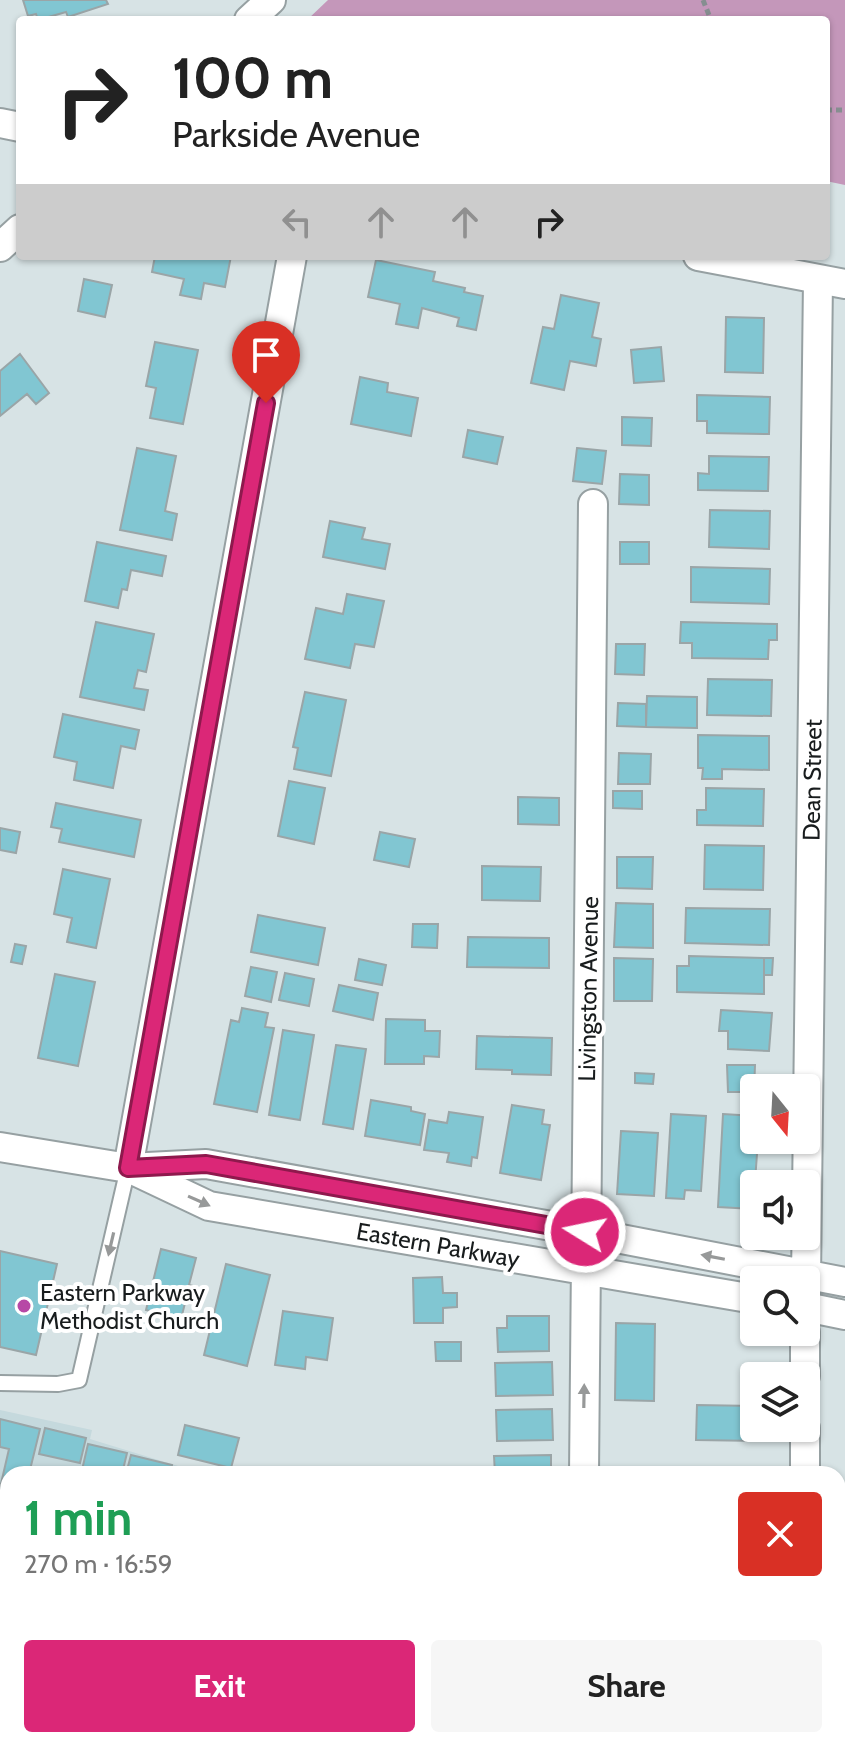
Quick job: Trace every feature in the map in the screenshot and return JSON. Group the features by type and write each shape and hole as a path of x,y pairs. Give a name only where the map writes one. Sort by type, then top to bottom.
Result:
{"street":[{"path":"253,16 271,0"},
{"path":"0,247 16,233"},
{"path":"128,1168 291,260"},
{"path":"719,260 832,282"},
{"name":"Dean Street","path":"806,1266 832,282"},
{"name":"Livingston Avenue","path":"584,1466 593,504"},
{"name":"Eastern Parkway","path":"0,1147 128,1168 206,1164 585,1232 752,1266"},
{"name":"Eastern Parkway","path":"128,1168 209,1206 740,1297"},
{"name":"Eastern Parkway","path":"820,1279 845,1282"},
{"path":"820,1310 845,1315"},
{"path":"805,1442 805,1466"}],"lane":[{"path":"0,1383 58,1384 79,1380 128,1168"}],"shaded area":[{"path":"328,0 845,0 845,185 830,182 830,16 311,16"},
{"path":"0,1410 92,1430 90,1439 178,1466 0,1466"}],"building":[{"path":"23,0 106,0 108,4 71,16 66,12 52,16 28,16"},
{"path":"154,260 230,260 225,287 204,283 201,299 180,295 184,279 152,272"},
{"path":"376,260 435,272 433,281 465,288 464,292 483,296 476,330 457,326 459,318 422,308 418,328 396,324 400,304 368,297"},
{"path":"84,279 112,285 105,317 78,311"},
{"path":"561,295 599,303 592,337 601,339 596,366 570,361 564,390 531,383 543,327 554,329"},
{"path":"726,317 764,318 763,373 725,372"},
{"path":"155,342 198,350 183,424 150,418 156,388 146,386"},
{"path":"661,347 664,381 634,383 631,350"},
{"path":"20,354 49,393 36,404 27,394 0,416 0,371"},
{"path":"360,377 388,383 387,392 418,398 411,436 351,424"},
{"path":"697,395 770,397 769,434 707,433 707,421 697,421"},
{"path":"622,417 652,418 651,446 622,445"},
{"path":"468,430 503,437 497,464 463,457"},
{"path":"137,448 176,456 165,511 177,514 172,540 120,530"},
{"path":"577,448 606,451 602,484 573,481"},
{"path":"709,456 769,457 768,491 698,490 698,473 709,474"},
{"path":"620,474 649,475 649,505 619,504"},
{"path":"710,510 770,511 769,549 709,547"},
{"path":"330,521 365,528 362,539 390,544 385,569 323,557"},
{"path":"97,542 166,556 162,576 131,570 127,590 122,589 118,608 85,601"},
{"path":"620,542 649,542 649,564 620,564"},
{"path":"691,567 770,569 769,604 691,602"},
{"path":"347,594 384,601 374,647 355,644 350,668 305,659 316,608 343,614"},
{"path":"96,622 154,634 146,672 138,670 134,688 148,690 144,710 80,697"},
{"path":"681,622 777,624 777,640 769,640 768,659 692,658 692,643 680,643"},
{"path":"616,644 645,644 644,675 615,674"},
{"path":"708,679 772,680 771,716 707,715"},
{"path":"305,692 346,700 331,776 294,769 298,748 293,747"},
{"path":"647,696 697,697 697,728 646,727"},
{"path":"618,703 646,704 646,727 617,726"},
{"path":"63,714 139,730 135,749 121,746 113,788 74,780 77,762 54,757"},
{"path":"698,735 769,736 769,770 722,769 722,779 702,779 703,768 698,768"},
{"path":"619,753 651,754 650,784 618,784"},
{"path":"289,781 325,788 314,844 278,836"},
{"path":"706,788 764,789 763,826 697,825 697,810 706,810"},
{"path":"613,791 642,791 642,809 613,808"},
{"path":"518,797 559,798 559,825 518,824"},
{"path":"56,803 141,820 134,857 59,842 62,829 51,827"},
{"path":"0,828 20,832 16,853 0,850"},
{"path":"380,832 415,839 409,867 374,860"},
{"path":"705,845 764,846 763,890 704,889"},
{"path":"617,857 653,857 652,889 617,888"},
{"path":"482,866 541,867 540,901 482,900"},
{"path":"63,869 110,879 96,948 67,942 72,918 54,914"},
{"path":"616,903 653,904 653,948 614,947"},
{"path":"686,908 770,909 769,945 685,943"},
{"path":"258,915 325,928 318,965 251,952"},
{"path":"413,924 438,924 437,948 412,947"},
{"path":"468,937 549,938 549,968 467,967"},
{"path":"15,944 26,946 22,964 11,962"},
{"path":"689,956 764,958 764,994 677,992 677,966 689,966"},
{"path":"614,958 653,959 652,1001 614,1001"},
{"path":"764,958 773,958 772,975 764,975"},
{"path":"359,959 386,965 382,985 355,980"},
{"path":"251,967 277,972 271,1002 245,996"},
{"path":"285,973 314,979 309,1006 279,1000"},
{"path":"55,974 95,982 78,1066 38,1058"},
{"path":"339,985 378,993 373,1020 333,1011"},
{"path":"242,1008 268,1013 265,1027 274,1028 257,1112 214,1104 231,1020 239,1022"},
{"path":"721,1010 772,1013 769,1051 728,1049 728,1031 719,1031"},
{"path":"386,1019 425,1020 425,1031 440,1031 439,1057 424,1056 424,1064 385,1064"},
{"path":"283,1030 314,1035 300,1120 269,1115"},
{"path":"477,1036 552,1038 551,1075 476,1069"},
{"path":"336,1045 366,1049 353,1129 323,1124"},
{"path":"727,1065 755,1065 755,1074 740,1074 740,1092 728,1092"},
{"path":"635,1073 654,1074 653,1084 635,1083"},
{"path":"371,1100 411,1107 411,1111 425,1114 420,1145 365,1136"},
{"path":"512,1105 544,1110 542,1124 550,1125 541,1180 500,1173"},
{"path":"449,1112 483,1117 477,1158 472,1157 471,1166 447,1162 449,1153 424,1150 429,1120 447,1123"},
{"path":"671,1114 706,1116 701,1191 685,1190 684,1199 666,1198"},
{"path":"723,1114 740,1115 740,1154 757,1154 756,1170 740,1170 740,1208 718,1207"},
{"path":"621,1131 658,1133 654,1196 617,1194"},
{"path":"161,1249 196,1258 189,1285 197,1287 193,1304 185,1303 181,1319 146,1310"},
{"name":"Eastern Parkway Methodist Church","path":"0,1251 57,1264 36,1355 0,1347"},
{"path":"226,1264 270,1275 247,1366 204,1355"},
{"path":"442,1277 443,1293 457,1293 457,1307 443,1308 443,1323 414,1323 413,1278"},
{"path":"283,1311 333,1318 327,1360 306,1357 305,1369 275,1365"},
{"path":"507,1316 549,1316 549,1351 498,1352 497,1328 507,1328"},
{"path":"616,1323 655,1324 654,1401 615,1400"},
{"path":"435,1342 461,1342 461,1361 436,1361"},
{"path":"552,1362 553,1395 496,1396 495,1363"},
{"path":"697,1405 740,1406 740,1441 696,1440"},
{"path":"552,1409 553,1440 497,1441 496,1410"},
{"path":"0,1419 40,1429 31,1466 5,1466 9,1449 0,1447"},
{"path":"185,1425 239,1438 232,1466 178,1455"},
{"path":"45,1428 86,1438 80,1463 39,1454"},
{"path":"88,1444 127,1453 124,1466 83,1466"},
{"path":"131,1455 172,1465 172,1466 128,1466"},
{"path":"551,1455 551,1466 495,1466 494,1456"}],"place":[{"name":"Eastern Parkway Methodist Church","path":"24,1306"}],"route":[{"path":"266,403 128,1168 206,1164 585,1232"}]}
